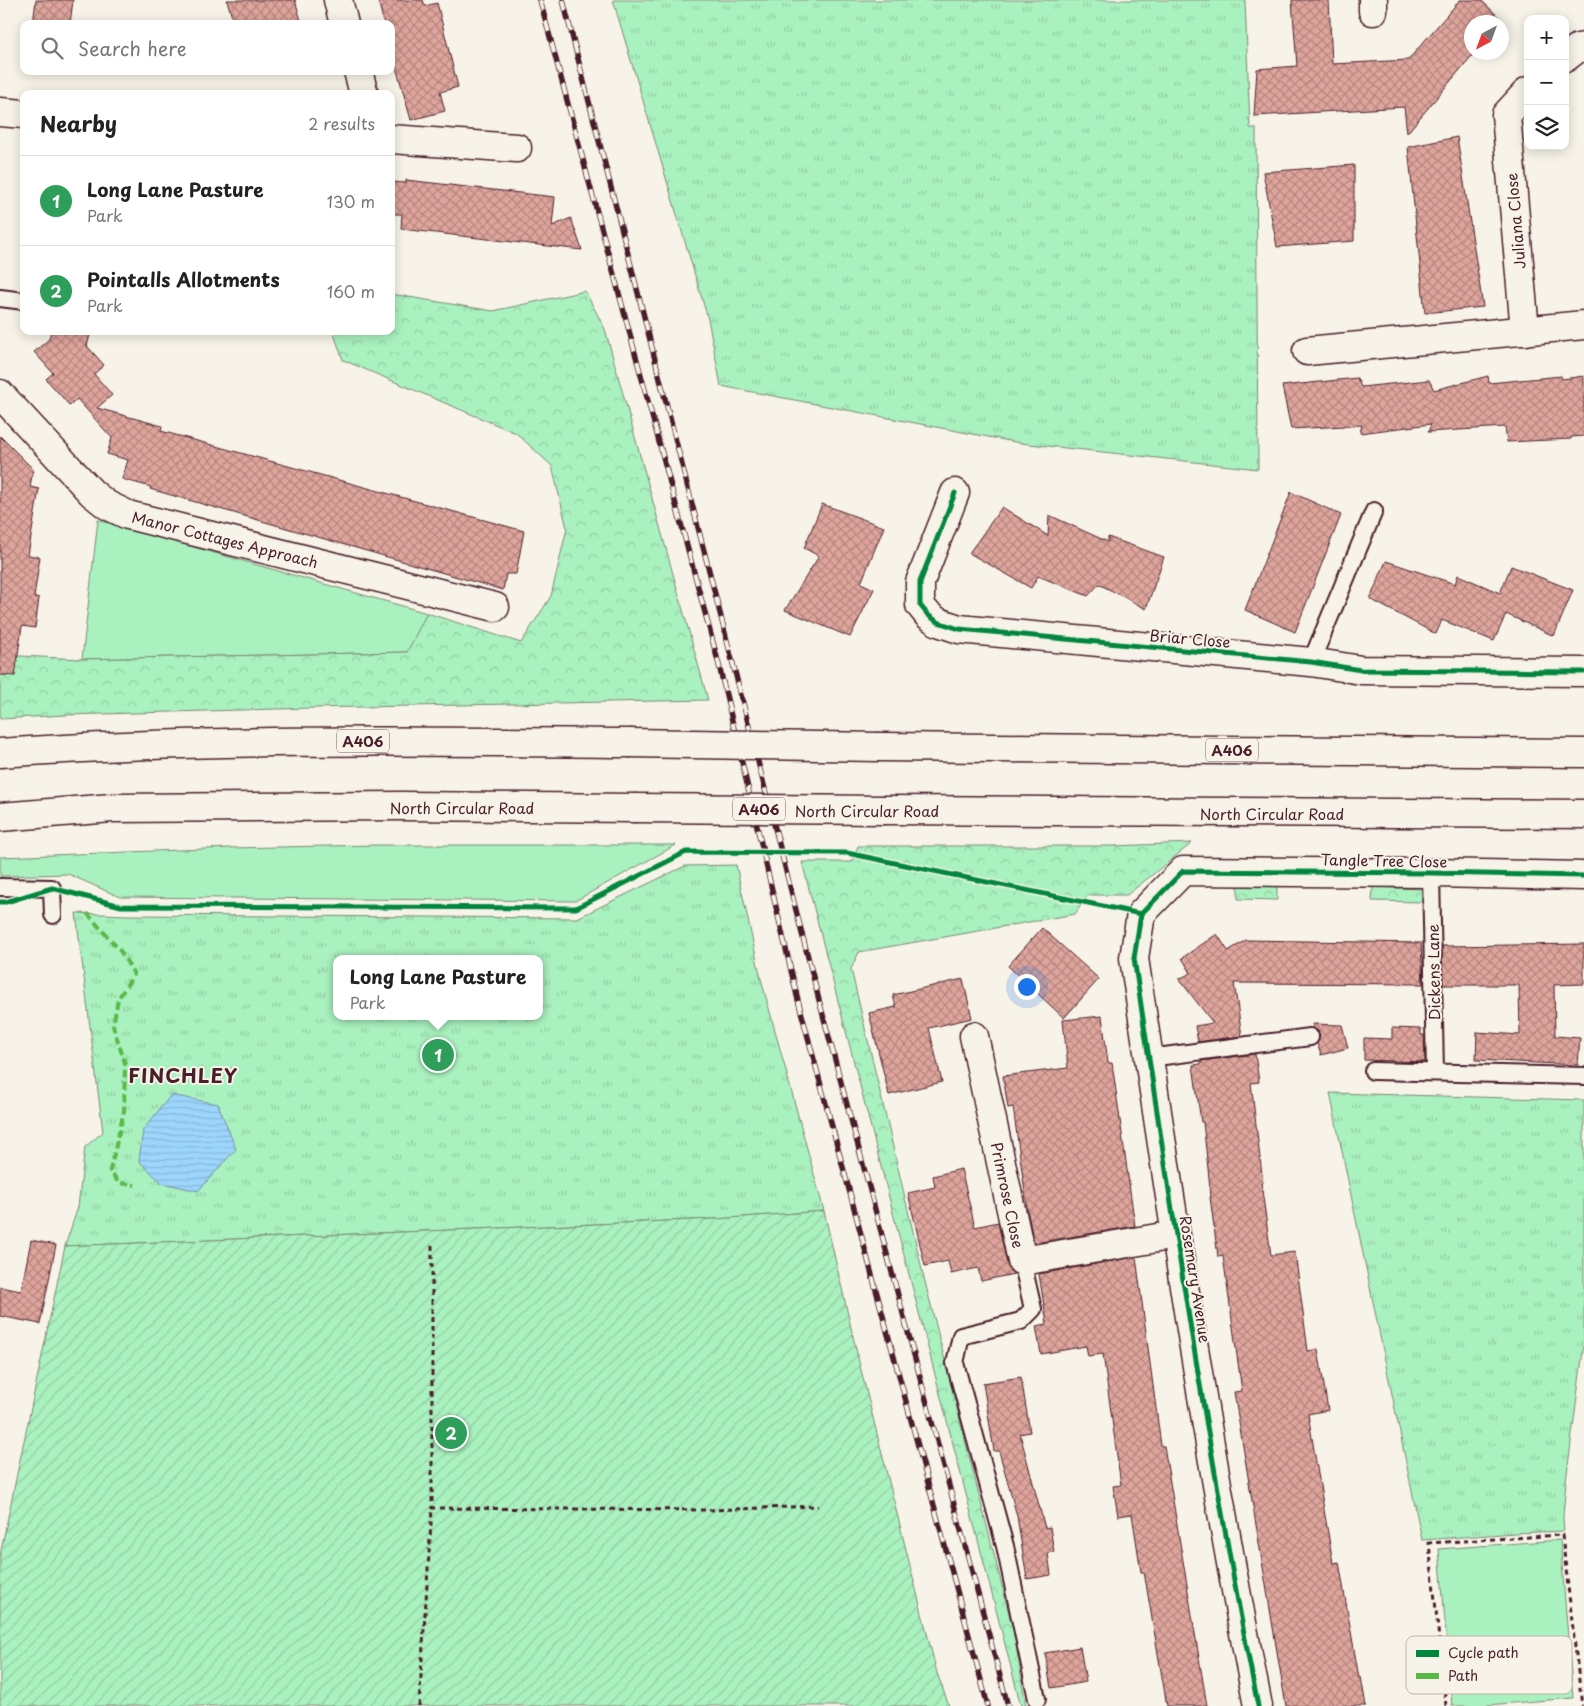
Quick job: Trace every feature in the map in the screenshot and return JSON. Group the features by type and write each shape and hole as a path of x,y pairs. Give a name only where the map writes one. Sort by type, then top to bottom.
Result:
{"main road":[{"path":"338,0 343,20"},
{"path":"1569,55 1578,48 1584,47"},
{"path":"359,75 363,90"},
{"name":"Juliana Close","path":"1524,95 1506,115 1525,330"},
{"path":"0,112 20,114"},
{"path":"395,139 517,148"},
{"path":"1307,352 1584,325"},
{"name":"Manor Cottages Approach","path":"0,394 92,493 106,505 128,515 495,607"},
{"name":"Briar Close","path":"955,493 920,582 920,605 928,615 938,622 959,629 1311,662 1361,670 1584,672"},
{"name":"A406","path":"0,753 97,746 412,740 880,747 1584,752"},
{"name":"North Circular Road","path":"0,817 112,808 412,806 1584,814"},
{"name":"Tangle Tree Close","path":"1183,871 1584,876"},
{"name":"Rosemary Avenue","path":"1183,871 1141,914 1134,958 1175,1235 1235,1590 1258,1706"},
{"name":"Primrose Close","path":"974,1036 1022,1261 1175,1235"}],"lane":[{"path":"0,298 20,300"},
{"path":"1311,662 1374,511"},
{"name":"Dickens Lane","path":"1431,873 1435,1072"},
{"path":"0,887 52,888 53,915"},
{"path":"1149,1058 1310,1037"},
{"path":"1373,1071 1584,1076"},
{"path":"1022,1261 1033,1309 1021,1321 960,1336 955,1363 1005,1546 1036,1699"}],"path":[{"path":"419,1706 432,1508 432,1244"},
{"path":"432,1508 710,1510 818,1506"},
{"path":"1439,1636 1429,1543 1562,1535 1582,1706"}],"green space":[{"path":"613,0 1245,0 1250,128 1256,128 1258,469 1020,443 721,386 708,319"},
{"path":"585,291 605,329 708,700 313,708 65,715 0,719 0,655 82,659 407,652 427,613 521,643 551,596 567,528 552,466 516,433 343,360 334,335 395,335 395,295 493,311"},
{"path":"98,520 427,613 408,652 82,659"},
{"path":"1192,843 1127,895 1088,895 1075,914 859,952 851,969 923,1274 1014,1633 1026,1706 1021,1706 802,862 852,862 858,846 1113,846"},
{"path":"377,845 676,845 575,901 120,897 68,874 0,876 0,857 231,848"},
{"path":"736,865 761,979 824,1211 716,1219 65,1246 78,1207 85,1147 103,1132 76,913 577,918 685,866"},
{"path":"1238,885 1277,886 1277,900 1238,899"},
{"path":"1373,887 1422,889 1422,902 1372,901"},
{"path":"1330,1093 1584,1100 1584,1343 1566,1481 1563,1517 1564,1531 1422,1540"},
{"path":"824,1211 859,1362 937,1673 949,1706 0,1706 0,1555 65,1246 716,1219"},
{"path":"1560,1540 1568,1636 1446,1636 1439,1549"},
{"path":"1572,1686 1573,1698 1476,1706 1452,1706 1451,1694 1572,1694"}],"water":[{"path":"171,1095 218,1104 236,1149 198,1191 162,1183 139,1161 143,1130"}],"building":[{"path":"36,0 73,0 70,20 34,20"},
{"path":"227,0 295,0 301,20 233,20"},
{"path":"378,0 423,0 425,6 437,3 458,87 440,92 445,111 411,120 395,63 395,20 383,20"},
{"path":"1292,0 1329,0 1332,64 1408,60 1460,0 1481,0 1497,15 1464,15 1464,60 1468,60 1407,133 1404,107 1254,116 1257,69 1297,66"},
{"path":"1457,137 1483,307 1425,313 1408,147"},
{"path":"1354,165 1354,241 1277,247 1263,172"},
{"path":"406,180 555,197 552,226 571,218 582,250 401,229 402,214 395,214 395,182 406,183"},
{"path":"50,335 90,335 87,346 104,365 94,374 112,395 97,408 162,426 161,431 524,531 516,574 506,574 503,590 150,489 151,487 122,479 128,460 107,454 112,438 77,399 70,406 46,379 53,373 34,352 49,339"},
{"path":"1488,376 1489,383 1561,376 1562,379 1584,376 1584,436 1571,437 1571,439 1507,442 1505,427 1428,432 1431,424 1360,433 1362,425 1291,429 1282,386 1357,378 1361,387 1429,380 1434,390"},
{"path":"0,436 33,469 30,487 39,489 28,555 40,557 34,597 39,598 35,628 22,626 15,676 0,675"},
{"path":"1291,492 1341,515 1295,632 1245,610"},
{"path":"822,504 884,527 861,583 874,589 850,637 785,610 819,556 804,548"},
{"path":"1002,507 1048,536 1049,515 1108,542 1108,537 1164,557 1146,609 1099,584 1088,596 1038,576 1031,588 969,553"},
{"path":"1386,561 1455,584 1458,575 1500,593 1511,566 1573,590 1554,636 1506,614 1494,641 1442,620 1436,634 1370,599"},
{"path":"1042,928 1099,979 1064,1018 1008,966"},
{"path":"1217,934 1228,951 1246,940 1421,943 1423,984 1234,983 1242,1036 1198,1042 1195,1026 1213,1023 1179,979 1191,973 1182,958"},
{"path":"1584,944 1584,984 1554,985 1555,1036 1580,1038 1578,1065 1476,1060 1477,1032 1520,1035 1519,985 1443,985 1442,946"},
{"path":"963,979 972,1018 929,1028 942,1082 889,1095 869,1013 896,1007 893,995"},
{"path":"1102,1016 1108,1063 1112,1063 1135,1226 1034,1243 1028,1214 1013,1107 1008,1108 1003,1076 1068,1068 1063,1020"},
{"path":"1312,1024 1342,1025 1348,1048 1321,1055 1317,1043 1320,1035 1313,1028"},
{"path":"1392,1028 1421,1029 1421,1035 1424,1035 1425,1062 1364,1060 1364,1038 1392,1039"},
{"path":"1255,1054 1259,1082 1251,1083 1263,1183 1261,1183 1271,1255 1295,1252 1308,1351 1318,1349 1328,1410 1308,1414 1333,1563 1339,1562 1359,1678 1361,1677 1366,1706 1286,1706 1234,1392 1242,1391 1223,1256 1218,1257 1203,1122 1201,1122 1193,1065 1201,1064 1201,1061"},
{"path":"961,1169 975,1227 998,1222 1007,1264 1010,1271 1014,1274 981,1281 978,1268 951,1274 948,1261 925,1266 908,1193 935,1187 933,1176"},
{"path":"31,1240 56,1245 40,1324 0,1316 0,1287 21,1291"},
{"path":"1136,1257 1161,1446 1164,1446 1207,1706 1167,1706 1144,1572 1141,1572 1132,1514 1118,1516 1113,1486 1121,1485 1103,1354 1088,1356 1086,1346 1041,1354 1036,1326 1047,1324 1039,1274"},
{"path":"1021,1377 1030,1432 1020,1434 1045,1528 1050,1527 1054,1552 1048,1553 1051,1575 1027,1579 1017,1516 999,1451 994,1451 983,1383"},
{"path":"1080,1647 1086,1682 1051,1688 1045,1653"}],"railway":[{"path":"540,0 718,661 798,1000 988,1706"},
{"path":"563,0 819,1000 1008,1706"}],"marked path":[{"path":"87,913 121,952 134,974 118,999 113,1026 125,1063 124,1111 110,1171 119,1183 135,1185"}],"cycle path":[{"path":"955,493 920,582 920,605 928,615 938,622 959,629 1311,662 1361,670 1584,672"},
{"path":"0,902 6,902 52,888 121,906 576,908 686,852 847,853 1141,914"},
{"path":"1258,1706 1207,1426 1134,958 1141,914 1183,871 1584,876"}],"place":[{"name":"Long Lane Pasture","path":"438,1055"},
{"name":"Pointalls Allotments","path":"451,1433"}],"district":[{"name":"FINCHLEY","path":"183,1075"}]}
